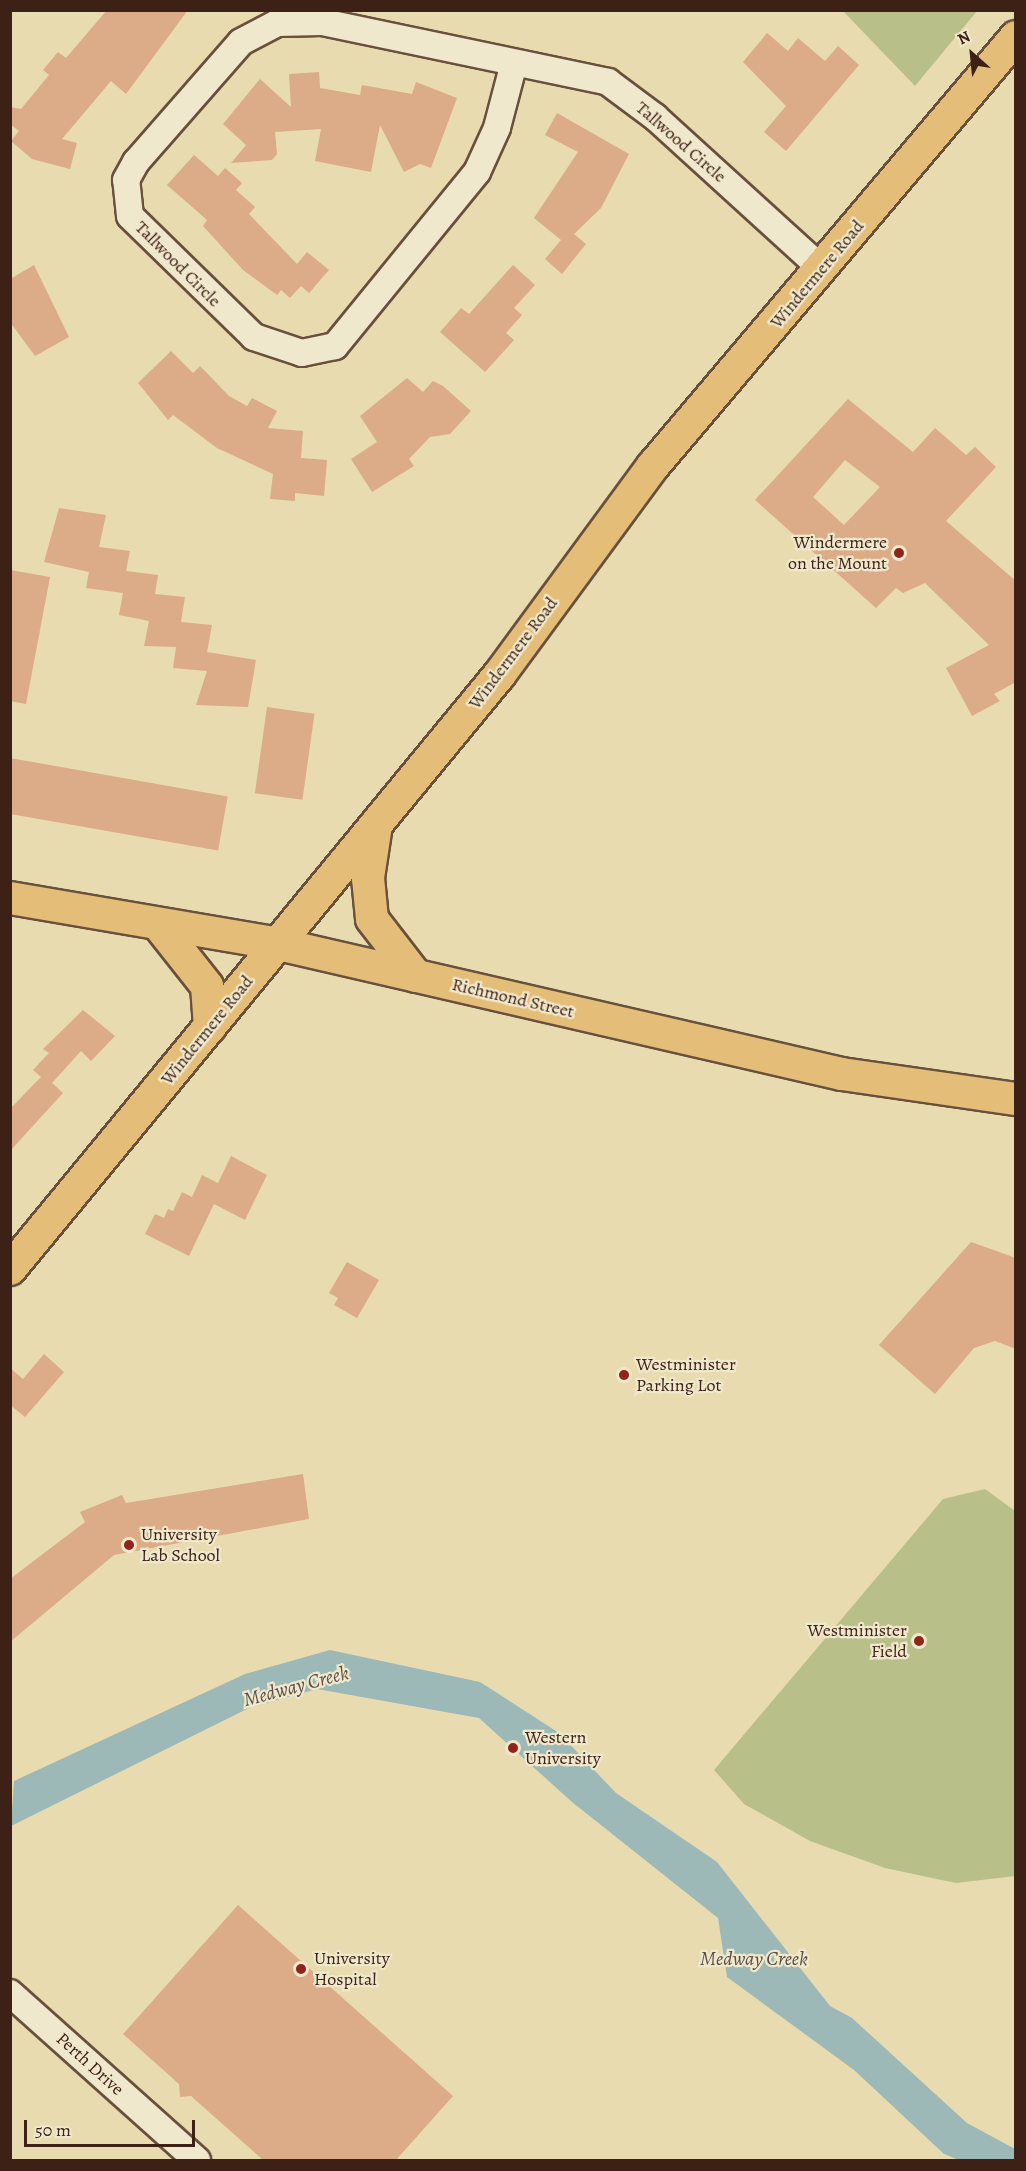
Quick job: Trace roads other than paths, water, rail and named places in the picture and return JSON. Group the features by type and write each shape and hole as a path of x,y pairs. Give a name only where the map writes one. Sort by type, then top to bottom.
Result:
{"main road":[{"name":"Windermere Road","path":"10,1269 500,674 653,466 1016,37"},
{"path":"376,825 368,878 372,919 416,976"},
{"name":"Richmond Street","path":"10,898 278,944 842,1074 1016,1099"},
{"path":"158,924 207,986 210,1027"}],"street":[{"name":"Tallwood Circle","path":"514,63 497,128 477,172 335,346 303,353 254,337 130,216 126,180 136,162 241,42 277,23 322,22 608,82 655,117 822,269"},
{"name":"Perth Drive","path":"10,1993 197,2160"}],"water":[{"name":"Medway Creek","path":"330,1650 480,1682 559,1733 616,1793 717,1862 830,2006 852,2018 967,2123 1015,2149 1015,2160 959,2160 944,2154 854,2070 727,1977 718,1918 572,1802 479,1718 317,1689 249,1708 11,1826 14,1781 245,1674"}],"place":[{"name":"Windermere on the Mount","path":"899,553"},
{"name":"Westminister Parking Lot","path":"624,1375"},
{"name":"University Lab School","path":"129,1545"},
{"name":"Westminister Field","path":"919,1641"},
{"name":"Western University","path":"513,1748"},
{"name":"University Hospital","path":"301,1969"}]}
